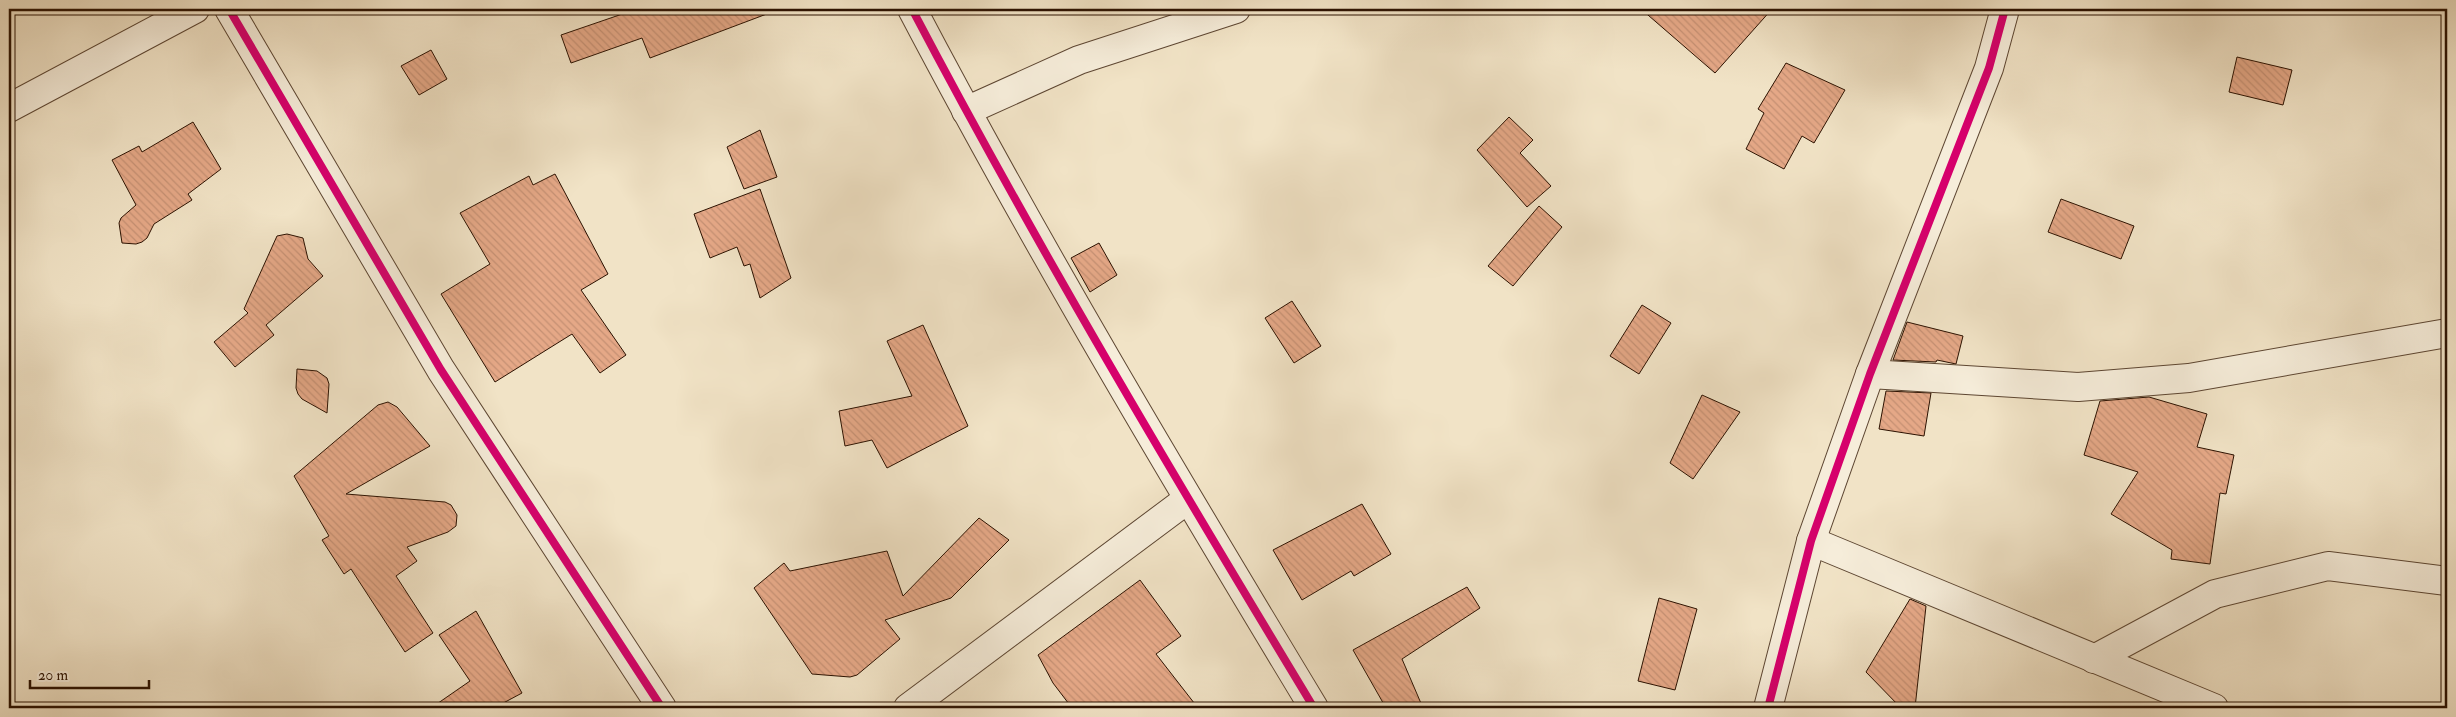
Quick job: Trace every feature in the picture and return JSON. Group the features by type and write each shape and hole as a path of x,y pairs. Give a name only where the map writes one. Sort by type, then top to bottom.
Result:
{"street":[{"path":"9,108 196,9"},
{"path":"229,9 440,370 662,708"},
{"path":"912,9 966,111 1188,499 1314,708"},
{"path":"966,111 1079,60 1236,9"},
{"path":"1768,708 1811,541 1870,374 1988,68 2004,9"},
{"path":"1870,374 2078,387 2189,378 2447,333"},
{"path":"908,708 1188,499"},
{"path":"1811,541 2214,708"},
{"path":"2094,659 2214,594 2328,566 2447,581"}],"building":[{"path":"630,9 772,9 772,12 650,58 642,38 571,63 561,35 631,11"},
{"path":"1641,9 1772,9 1715,73"},
{"path":"431,50 447,79 419,95 401,66"},
{"path":"2237,57 2292,70 2283,105 2229,92"},
{"path":"1786,63 1845,90 1814,143 1802,136 1784,169 1746,149 1764,113 1758,109"},
{"path":"1509,117 1533,140 1520,153 1551,186 1527,207 1477,150"},
{"path":"193,122 221,169 188,194 192,200 154,224 147,238 142,242 136,244 122,243 119,223 121,218 136,205 112,160 139,146 142,152"},
{"path":"760,130 777,177 744,189 727,147"},
{"path":"555,174 608,274 581,290 626,355 600,373 572,334 495,382 441,294 490,264 460,213 529,176 533,185"},
{"path":"760,189 791,278 760,298 750,264 744,266 737,247 710,258 694,214"},
{"path":"2061,199 2134,226 2121,259 2048,232"},
{"path":"1539,206 1562,227 1513,286 1488,266"},
{"path":"287,234 303,238 308,259 323,276 266,325 274,335 235,367 214,342 248,313 244,309 277,236"},
{"path":"1099,243 1117,275 1090,292 1071,258"},
{"path":"1292,301 1321,346 1294,363 1265,318"},
{"path":"1642,305 1671,323 1639,374 1610,356"},
{"path":"1907,322 1963,336 1956,364 1937,360 1936,362 1893,360"},
{"path":"923,325 968,426 887,468 872,440 845,446 839,411 912,396 887,341"},
{"path":"297,369 317,371 327,378 329,384 327,413 302,399 298,394 296,388"},
{"path":"1886,391 1931,393 1924,436 1879,429"},
{"path":"1702,395 1740,412 1693,479 1670,463"},
{"path":"2149,397 2207,414 2197,447 2234,455 2226,494 2220,493 2210,564 2171,559 2172,550 2111,514 2138,472 2084,455 2100,401"},
{"path":"388,402 397,407 430,446 346,494 445,502 451,505 457,515 456,526 448,532 407,547 417,561 396,576 433,633 405,652 351,569 344,574 322,540 329,536 294,476 378,405"},
{"path":"1362,504 1391,554 1354,576 1351,571 1302,600 1273,550"},
{"path":"979,518 1009,540 951,598 885,620 900,639 857,675 850,677 812,674 754,588 784,563 790,571 887,551 903,596"},
{"path":"1140,580 1181,636 1156,654 1198,708 1072,708 1053,683 1038,655"},
{"path":"1467,587 1480,608 1402,659 1423,708 1386,708 1353,650"},
{"path":"1659,598 1697,609 1675,690 1638,681"},
{"path":"1910,599 1926,606 1915,708 1901,708 1866,672"},
{"path":"476,611 522,693 494,708 431,708 470,681 439,635"}],"cycle path":[{"path":"229,9 441,370 662,708"},
{"path":"912,9 1057,274 1314,708"},
{"path":"1768,708 1811,541 1870,374 1989,68 2005,9"}]}
